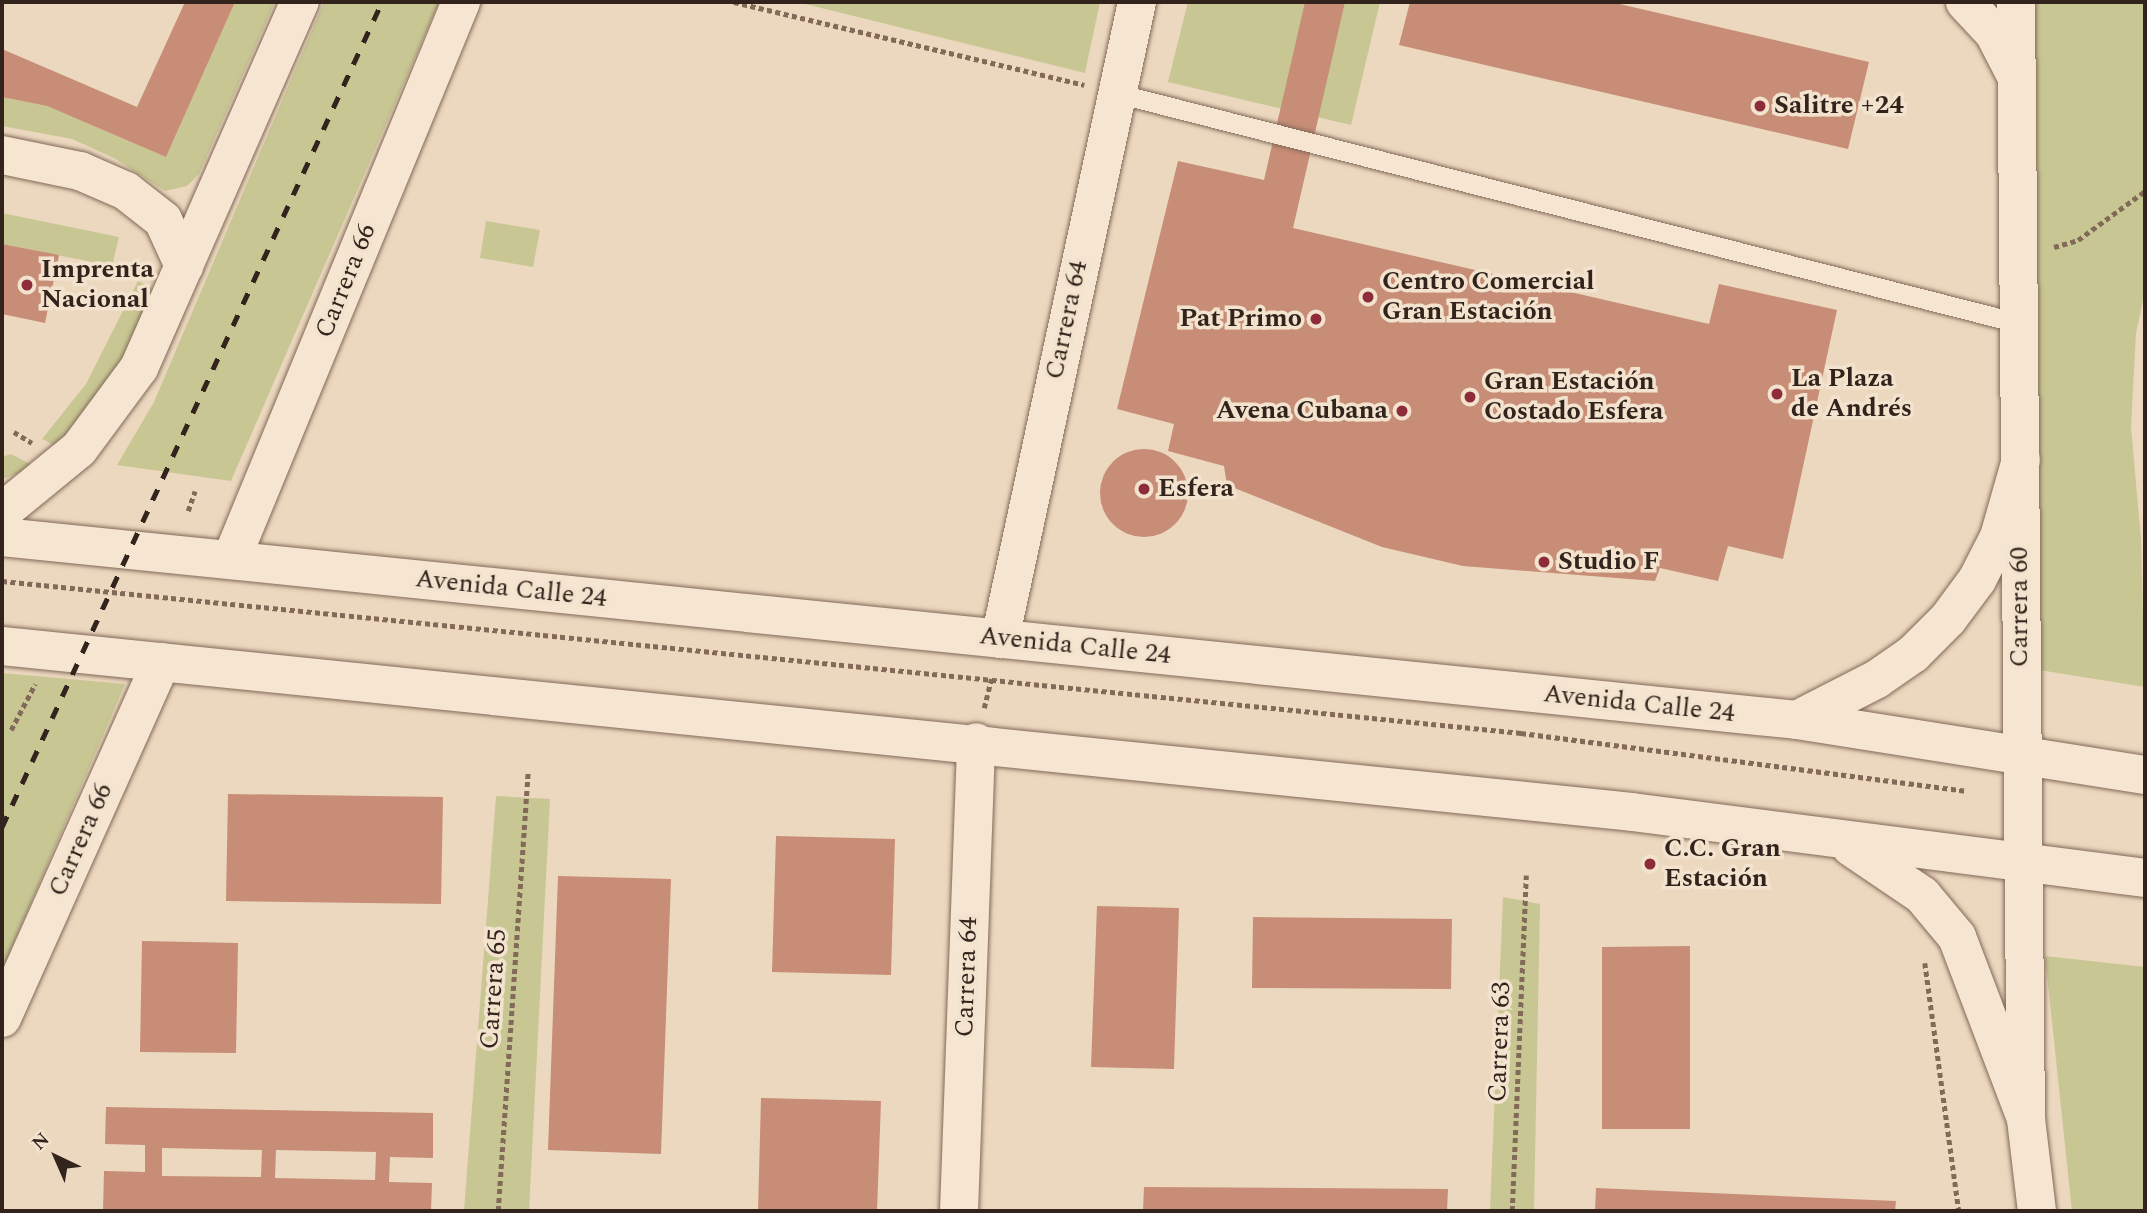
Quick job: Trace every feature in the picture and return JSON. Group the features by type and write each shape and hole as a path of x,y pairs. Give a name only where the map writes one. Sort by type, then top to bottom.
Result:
{"main road":[{"path":"2,512 79,449 110,412 139,368 300,2"},
{"name":"Carrera 66","path":"231,560 461,2"},
{"name":"Carrera 64","path":"1000,639 1137,2"},
{"path":"1965,2 1994,33 2014,72"},
{"name":"Carrera 60","path":"2016,2 2014,72 2021,460 2021,755 2026,1119 2038,1211"},
{"path":"2,155 80,171 126,191 163,220 184,266"},
{"path":"1797,720 1877,679 1913,654 1948,619 1977,580 1999,537 2021,460"},
{"name":"Avenida Calle 24","path":"2,537 1797,720 2145,775"},
{"path":"2,646 976,743 1632,812 2145,878"},
{"name":"Carrera 66","path":"2,1018 161,662"},
{"name":"Carrera 64","path":"959,1211 976,743"},
{"path":"1840,840 1922,895 1957,937 2026,1119"}],"lane":[{"path":"1116,93 2018,323"}],"path":[{"path":"734,2 1116,93"},
{"path":"2017,258 2078,240 2145,191"},
{"path":"188,511 195,491"},
{"path":"2,581 1521,733 1967,792"},
{"path":"976,743 1000,639"},
{"path":"12,730 36,683"},
{"name":"Carrera 65","path":"498,1211 528,770"},
{"name":"Carrera 63","path":"1512,1211 1526,874"},
{"path":"1924,955 1959,1211"}],"shaded area":[{"path":"235,2 275,2 199,174 187,186 165,191 114,158 72,139 2,126 2,97 47,106 166,157"},
{"path":"324,2 439,2 231,481 117,465 154,402"},
{"path":"797,2 1100,2 1085,73"},
{"path":"1188,2 1380,2 1351,125 1168,82"},
{"path":"2033,2 2145,2 2145,291 2136,333 2131,427 2141,539 2145,687 2039,670 2031,307 2037,207"},
{"path":"2,213 119,237 112,266 2,244"},
{"path":"486,221 540,230 533,267 480,258"},
{"path":"138,281 159,291 118,374 62,449 42,439 86,384"},
{"path":"11,454 36,467 2,479 2,457"},
{"path":"2,673 125,684 2,970"},
{"path":"496,796 550,799 529,1211 464,1211"},
{"path":"1503,897 1540,904 1534,1211 1490,1211"},
{"path":"2045,956 2145,967 2145,1211 2072,1211"}],"building":[{"path":"185,2 235,2 166,157 47,106 2,97 2,49 137,107"},
{"name":"Centro Comercial Gran Estación","path":"1305,2 1345,2 1293,228 1709,324 1719,284 1837,310 1783,559 1728,546 1718,581 1660,568 1655,581 1463,566 1382,547 1227,485 1224,466 1168,451 1174,424 1117,409 1178,161 1264,180"},
{"name":"Salitre +24","path":"1410,2 1611,2 1869,62 1848,149 1399,45"},
{"name":"Imprenta Nacional","path":"2,244 59,255 45,323 2,314"},
{"name":"Esfera","path":"1144,449 1169,456 1181,468 1188,493 1181,518 1169,530 1144,537 1119,530 1107,518 1100,493 1107,468 1119,456"},
{"path":"228,794 443,797 441,904 226,901"},
{"path":"776,836 895,839 891,975 772,972"},
{"path":"558,876 671,879 661,1154 548,1150"},
{"path":"1097,906 1179,908 1174,1069 1091,1067"},
{"path":"1253,917 1452,919 1451,989 1252,988"},
{"path":"142,941 238,943 236,1053 140,1052"},
{"path":"1690,946 1690,1129 1602,1129 1602,947"},
{"path":"761,1098 881,1101 877,1211 758,1211"},
{"path":"106,1107 433,1113 433,1158 390,1157 389,1182 432,1183 431,1211 103,1211 104,1171 145,1172 145,1145 105,1144","holes":["162,1148 262,1150 261,1177 162,1176","276,1150 376,1152 375,1180 275,1178"]},
{"path":"1144,1187 1448,1189 1447,1211 1143,1211"},
{"path":"1596,1188 1896,1201 1895,1211 1595,1211"}],"railway":[{"path":"2,827 382,2"}],"place":[{"name":"Salitre +24","path":"1760,106"},
{"name":"Imprenta Nacional","path":"27,285"},
{"name":"Centro Comercial Gran Estación","path":"1368,297"},
{"name":"Pat Primo","path":"1316,319"},
{"name":"La Plaza de Andrés","path":"1777,394"},
{"name":"Gran Estación Costado Esfera","path":"1470,397"},
{"name":"Avena Cubana","path":"1402,411"},
{"name":"Esfera","path":"1144,489"},
{"name":"Studio F","path":"1544,562"},
{"name":"C.C. Gran Estación","path":"1650,864"}]}
